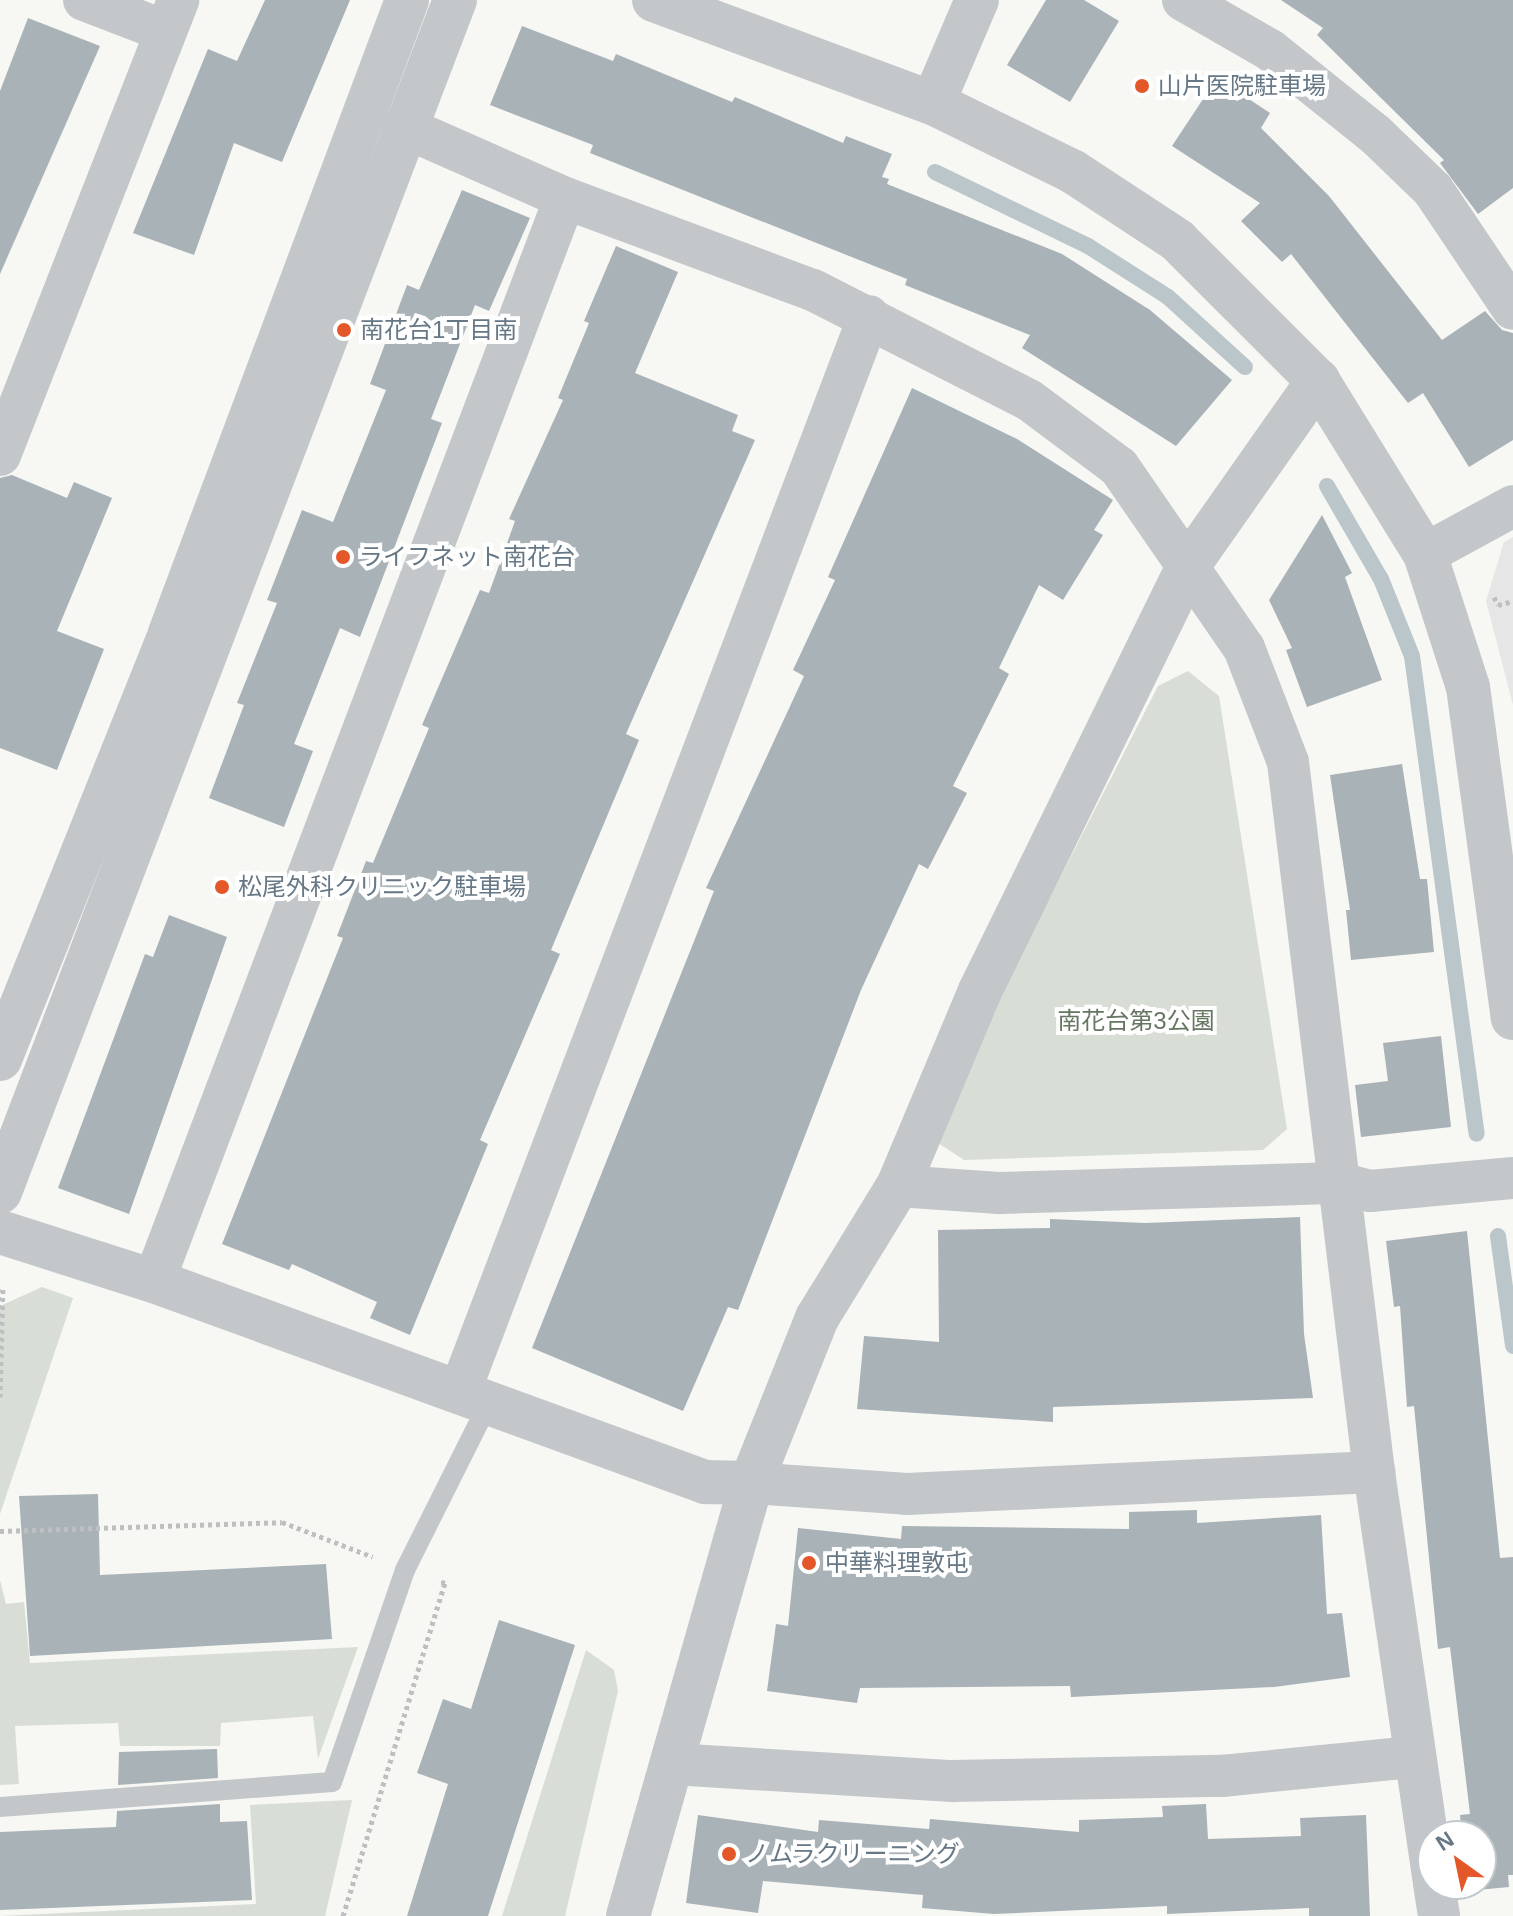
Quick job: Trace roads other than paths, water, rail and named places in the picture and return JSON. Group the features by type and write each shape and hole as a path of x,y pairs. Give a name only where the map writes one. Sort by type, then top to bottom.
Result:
{"street":[{"path":"0,455 172,16 84,0"},
{"path":"0,1059 170,633 407,0"},
{"path":"0,1192 455,0"},
{"path":"654,0 933,103 1072,171 1177,240 1318,381 1425,554 1468,687 1513,1018"},
{"path":"933,103 977,0"},
{"path":"1183,0 1270,50 1375,134 1433,190 1513,309"},
{"path":"404,127 565,198 813,290 1029,400 1119,467 1190,563 1244,648 1288,762 1374,1472 1423,1820"},
{"path":"154,1281 565,198"},
{"path":"474,1396 869,316"},
{"path":"628,1916 751,1483 817,1318 898,1186 980,991 1190,563 1318,381"},
{"path":"1425,554 1513,506"},
{"path":"898,1186 999,1193 1340,1183 1370,1191 1513,1178"},
{"path":"9,1235 154,1281 705,1482 907,1494 1374,1472"},
{"path":"672,1764 952,1781 1222,1776 1413,1757"}],"lane":[{"path":"0,1807 332,1782 405,1570 474,1396"}],"waterway":[{"path":"935,172 1088,246 1168,297 1245,367"},
{"path":"1327,486 1381,579 1412,656 1477,1134"},
{"path":"1498,1236 1513,1346"}],"place":[{"name":"山片医院駐車場","path":"1142,86"},
{"name":"南花台1丁目南","path":"344,330"},
{"name":"ライフネット南花台","path":"343,557"},
{"name":"松尾外科クリニック駐車場","path":"222,887"},
{"name":"中華料理敦屯","path":"809,1563"},
{"name":"ノムラクリーニング","path":"729,1854"}],"park label":[{"name":"南花台第3公園","path":"1136,1021"}]}
